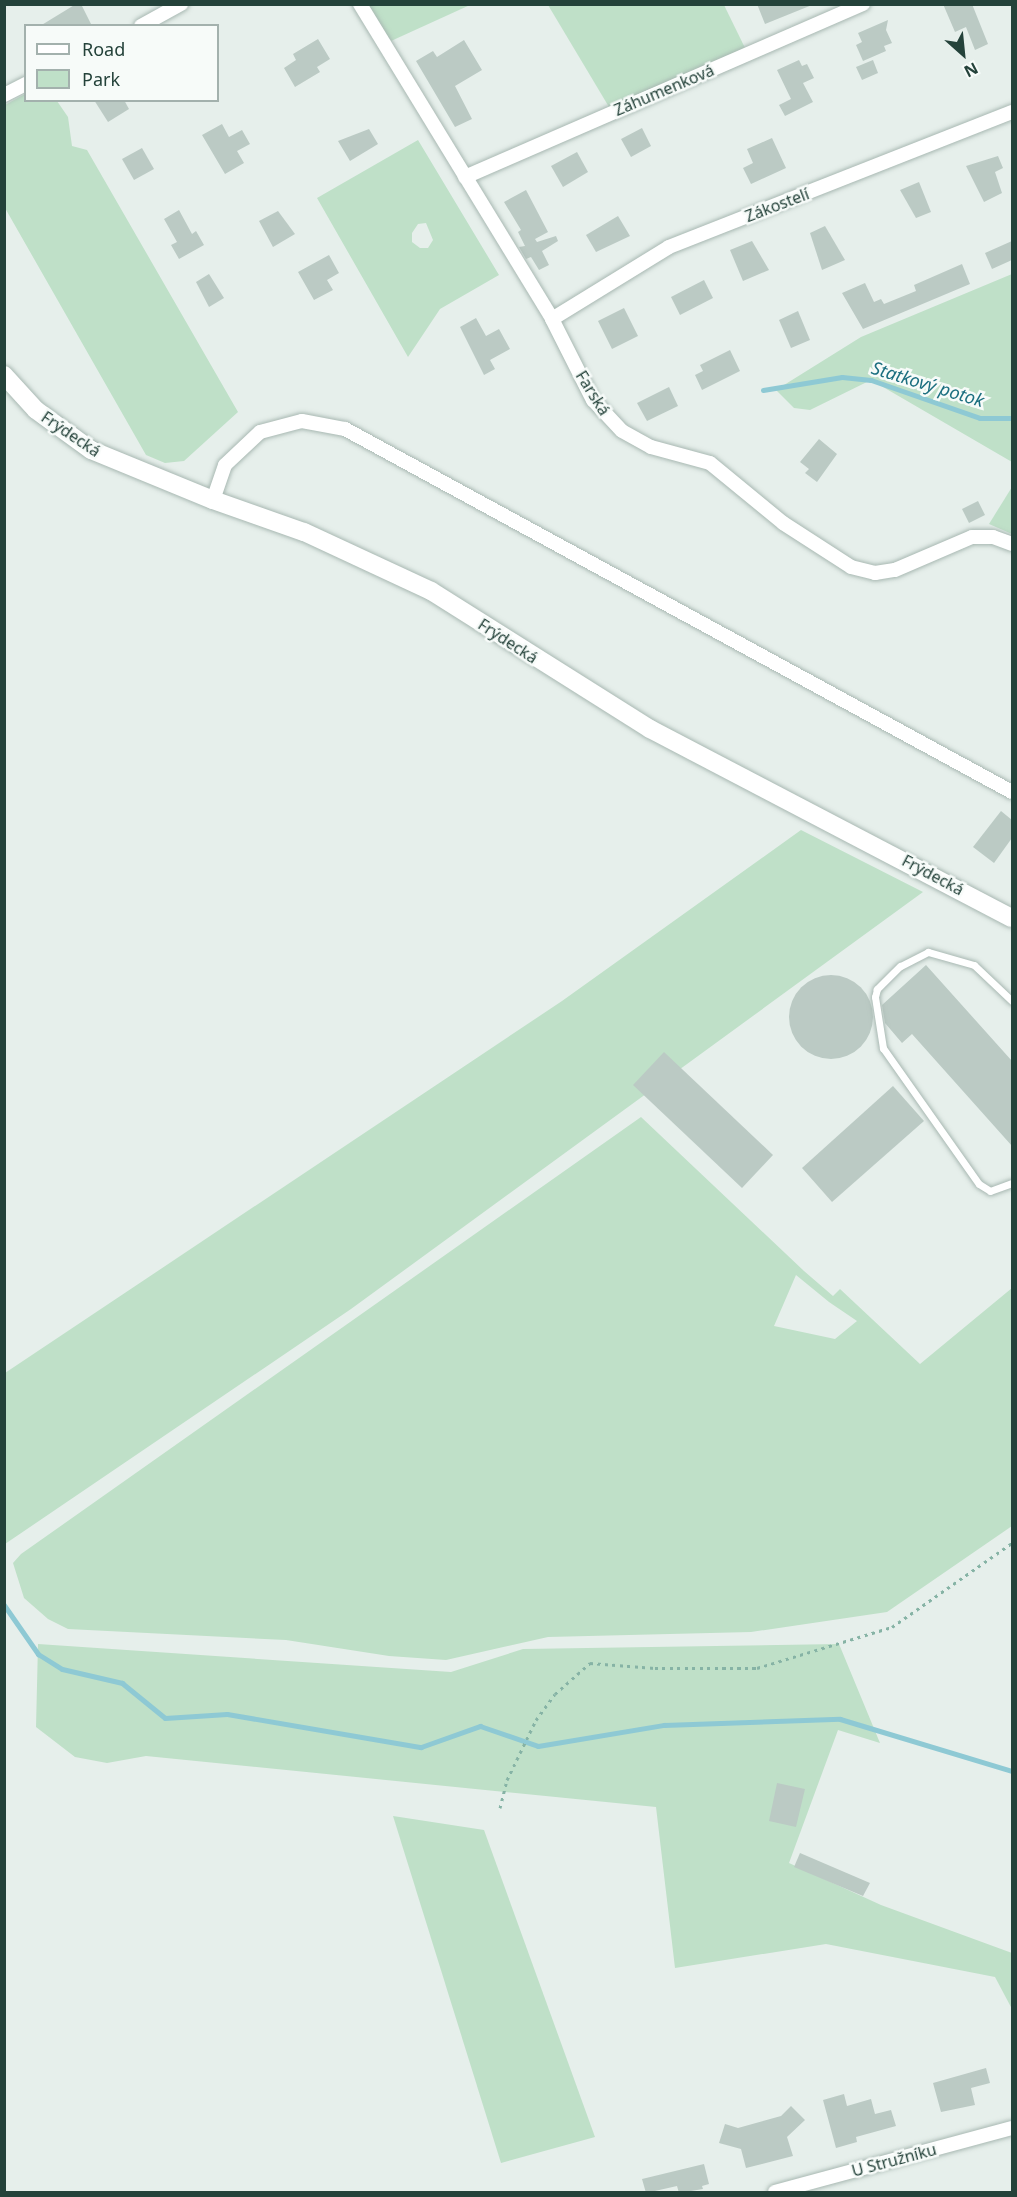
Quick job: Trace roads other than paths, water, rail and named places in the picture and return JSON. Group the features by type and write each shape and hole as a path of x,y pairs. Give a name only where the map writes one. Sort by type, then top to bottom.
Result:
{"street":[{"path":"145,24 181,4"},
{"name":"Farská","path":"360,4 552,319 593,400 612,423 651,447 710,463 839,562 866,572 885,572 972,537 993,537 1012,544"},
{"name":"Záhumenková","path":"465,177 863,4"},
{"path":"4,95 24,85"},
{"name":"Zákostelí","path":"552,319 669,247 1012,112"},
{"name":"Frýdecká","path":"4,375 36,410 91,450 213,500 304,532 431,591 650,729 1012,918"},
{"path":"213,500 225,465 260,432 302,421 345,429 1012,792"},
{"name":"U Stružníku","path":"775,2193 1012,2128"}],"lane":[{"path":"1012,1001 974,965 928,952 900,966 877,989 874,997 883,1048 979,1185 990,1191 1012,1184"}],"waterway":[{"name":"Statkový potok","path":"763,390 842,377 871,380 980,418 1012,418"},
{"path":"4,1605 38,1654 62,1669 122,1683 165,1718 227,1714 421,1747 480,1726 538,1746 664,1725 840,1719 1012,1771"}]}
